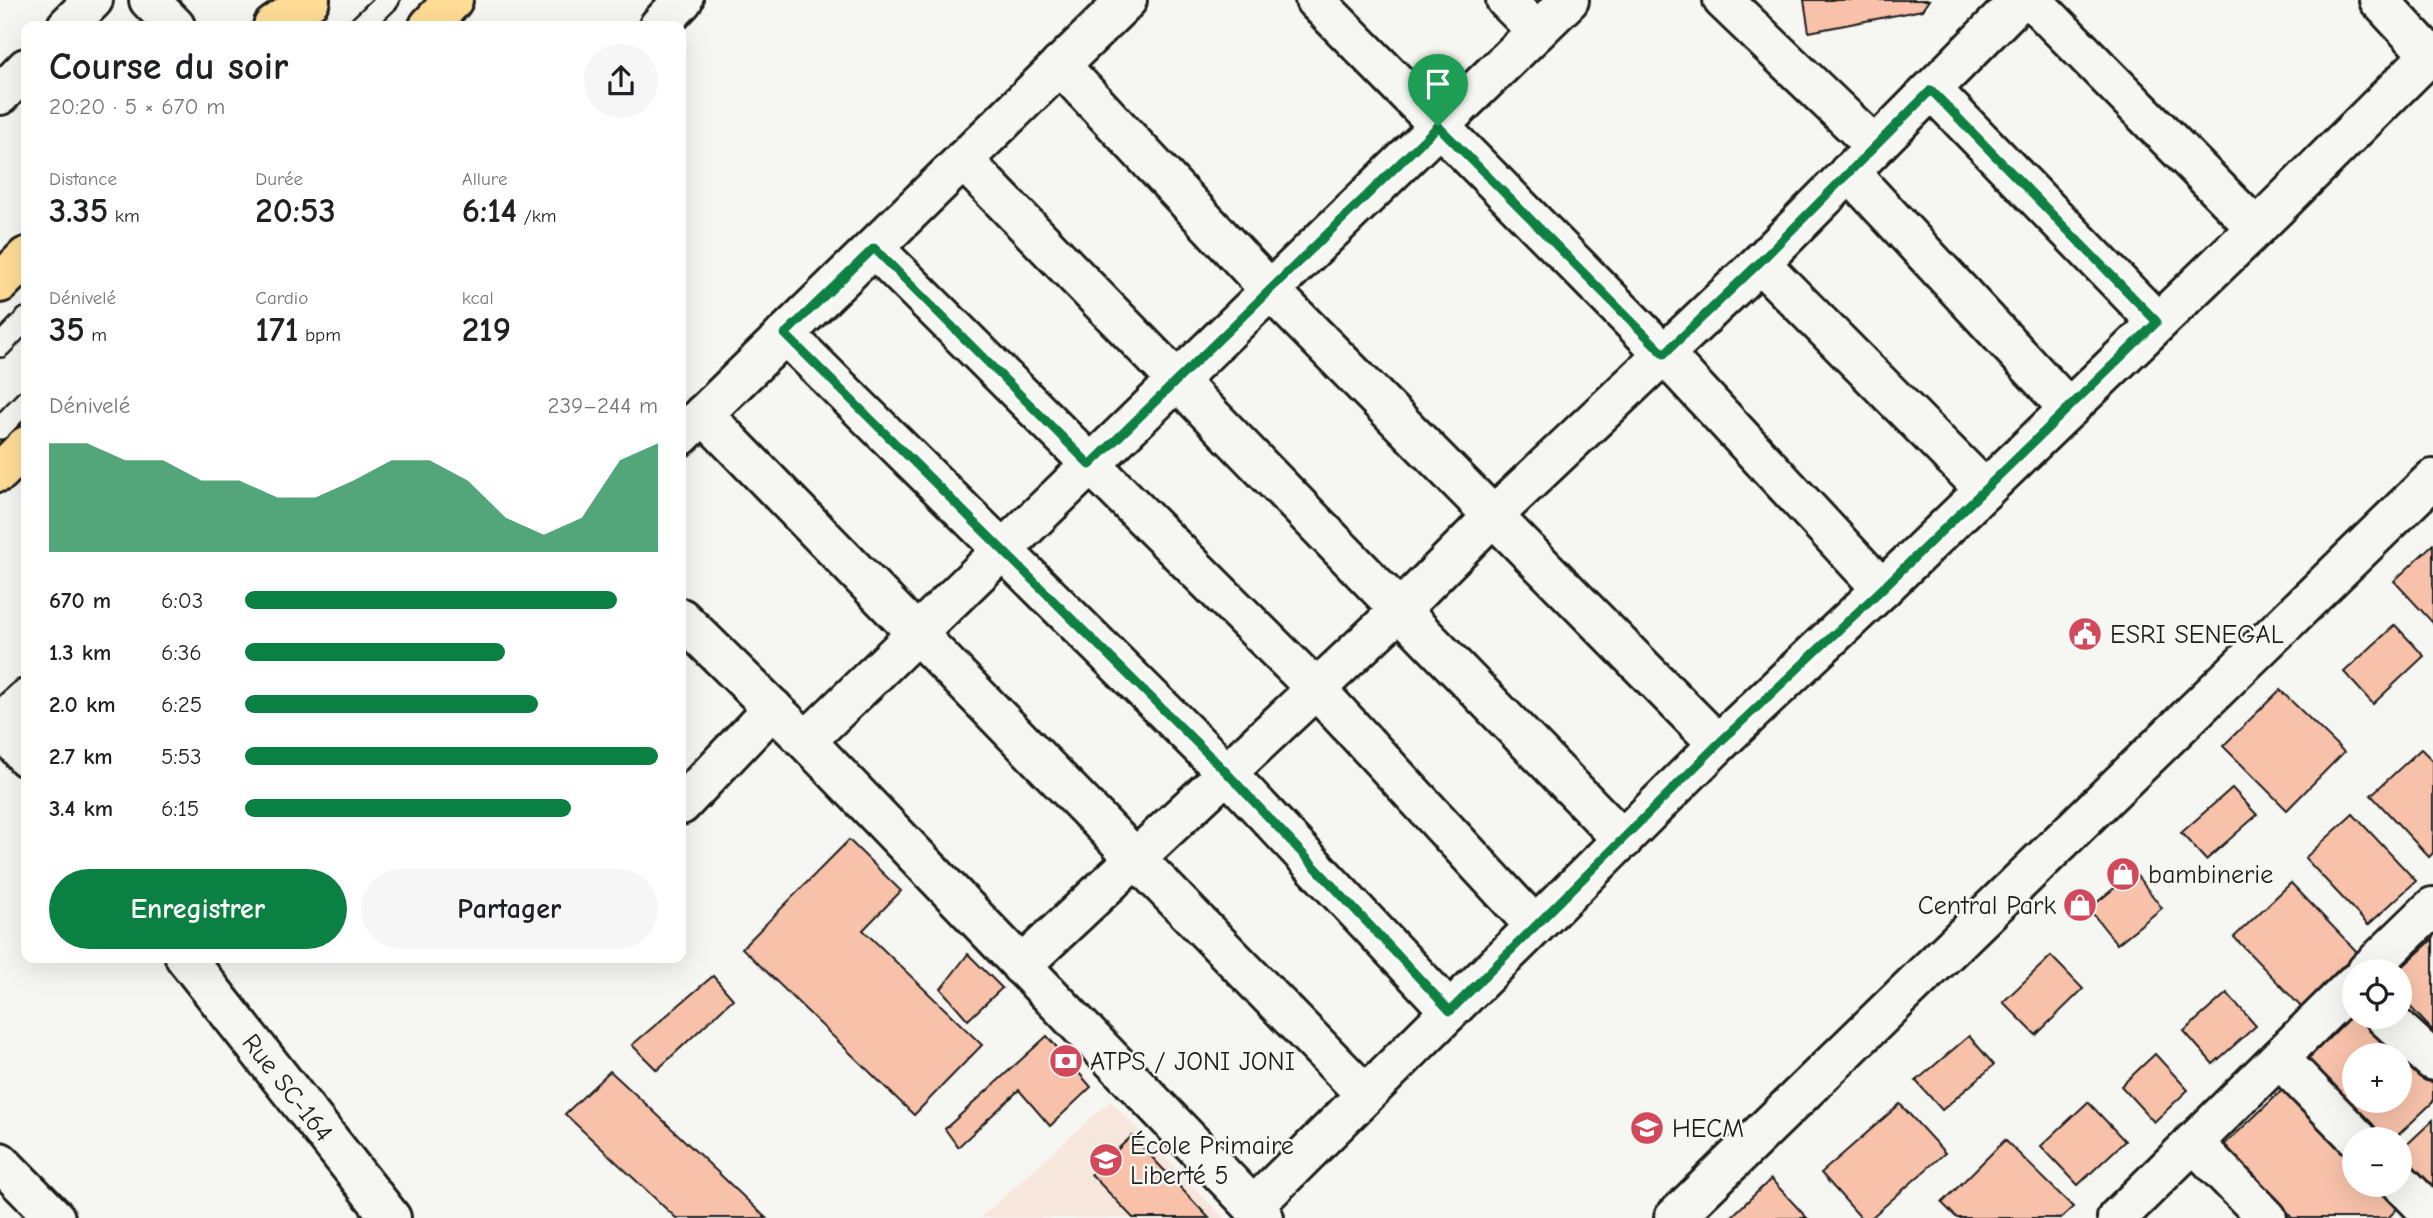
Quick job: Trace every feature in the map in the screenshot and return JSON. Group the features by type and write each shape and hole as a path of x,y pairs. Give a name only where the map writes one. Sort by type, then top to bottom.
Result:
{"main road":[{"path":"281,21 310,0"},
{"path":"434,21 453,0"},
{"path":"0,283 21,262"},
{"path":"0,472 21,451"}],"street":[{"path":"72,21 93,0"},
{"path":"149,0 170,21"},
{"path":"664,21 683,0"},
{"path":"1127,0 692,425 915,635 1365,1094"},
{"path":"1315,0 1664,354 1882,589"},
{"path":"1506,0 1537,31"},
{"path":"806,741 1569,0"},
{"path":"1723,0 1862,159 2069,409"},
{"path":"1021,966 1399,611 1493,516 1759,263 2020,0"},
{"path":"2032,0 2256,228"},
{"path":"686,623 806,741 1259,1212 1365,1094 1718,744 2069,409 2432,54 2379,0"},
{"path":"1060,65 1270,290 1718,744"},
{"path":"0,95 21,73"},
{"path":"1931,90 2157,322"},
{"path":"963,160 1623,840"},
{"path":"874,248 1315,689 1535,926"},
{"path":"1759,263 1985,490"},
{"path":"785,334 1226,772 1450,1011"},
{"path":"1674,1218 2433,480"},
{"path":"21,704 0,723 21,750"},
{"path":"686,801 773,708"},
{"path":"2380,959 2433,907"},
{"name":"Rue SC-164","path":"190,963 391,1218"},
{"path":"2117,1218 2342,997"},
{"path":"2398,1029 2433,1061"},
{"path":"2279,1058 2346,1127"},
{"path":"2193,1142 2267,1218"},
{"path":"0,1162 55,1218"},
{"path":"2412,1194 2433,1216"}],"lane":[{"path":"366,21 388,0"},
{"path":"0,346 21,324"},
{"path":"0,428 21,406"}],"shaded area":[{"name":"École Primaire Liberté 5","path":"1110,1101 1224,1218 980,1218"}],"building":[{"path":"1804,0 1929,0 1922,10 1809,32"},
{"path":"2433,544 2433,623 2394,581"},
{"path":"2395,625 2424,656 2373,704 2344,672"},
{"path":"2280,690 2344,752 2287,810 2223,746"},
{"path":"2421,749 2433,761 2433,853 2429,857 2371,795"},
{"path":"2232,788 2257,815 2206,860 2181,833"},
{"path":"2353,814 2416,881 2368,925 2305,858"},
{"path":"849,840 901,891 863,930 982,1045 914,1115 742,948"},
{"path":"2134,872 2162,908 2117,944 2089,909"},
{"path":"2291,883 2361,956 2358,959 2342,959 2342,974 2304,1010 2234,937"},
{"path":"2433,939 2433,1031 2412,1009 2411,959"},
{"path":"968,954 1002,988 968,1020 941,989"},
{"path":"2051,956 2083,989 2036,1035 2003,1002"},
{"path":"713,976 733,999 657,1070 632,1045"},
{"path":"2227,993 2256,1026 2213,1064 2184,1031"},
{"path":"2342,1025 2342,1029 2389,1029 2402,1043 2342,1043 2342,1101 2304,1062"},
{"path":"1047,1036 1091,1087 1050,1126 1019,1090 958,1147 945,1129"},
{"path":"1969,1036 1994,1065 1942,1110 1916,1081"},
{"path":"2412,1053 2433,1075 2433,1102 2407,1127 2367,1127 2354,1113 2412,1113"},
{"path":"2155,1054 2188,1090 2154,1122 2121,1086"},
{"path":"610,1071 766,1218 676,1218 565,1114"},
{"path":"2290,1083 2342,1138 2342,1197 2397,1197 2403,1203 2388,1218 2292,1218 2223,1146"},
{"path":"2088,1102 2125,1141 2078,1185 2041,1146"},
{"path":"1900,1104 1945,1153 1871,1218 1861,1218 1821,1173"},
{"path":"2433,1120 2433,1198 2412,1176 2412,1140"},
{"path":"1132,1136 1209,1218 1133,1218 1091,1174"},
{"path":"2005,1140 2073,1207 2061,1218 1957,1218 1942,1203"},
{"path":"1771,1179 1807,1218 1730,1218"}],"place":[{"name":"ESRI SENEGAL","path":"2085,634"},
{"name":"bambinerie","path":"2123,874"},
{"name":"Central Park","path":"2080,905"},
{"name":"ATPS / JONI JONI","path":"1066,1061"},
{"name":"HECM","path":"1647,1128"},
{"name":"École Primaire Liberté 5","path":"1106,1160"}],"route":[{"path":"1931,90 2157,322 1718,744 1450,1011 1226,772 785,334 874,248 1090,465 1438,126 1664,354 1931,90"}]}
